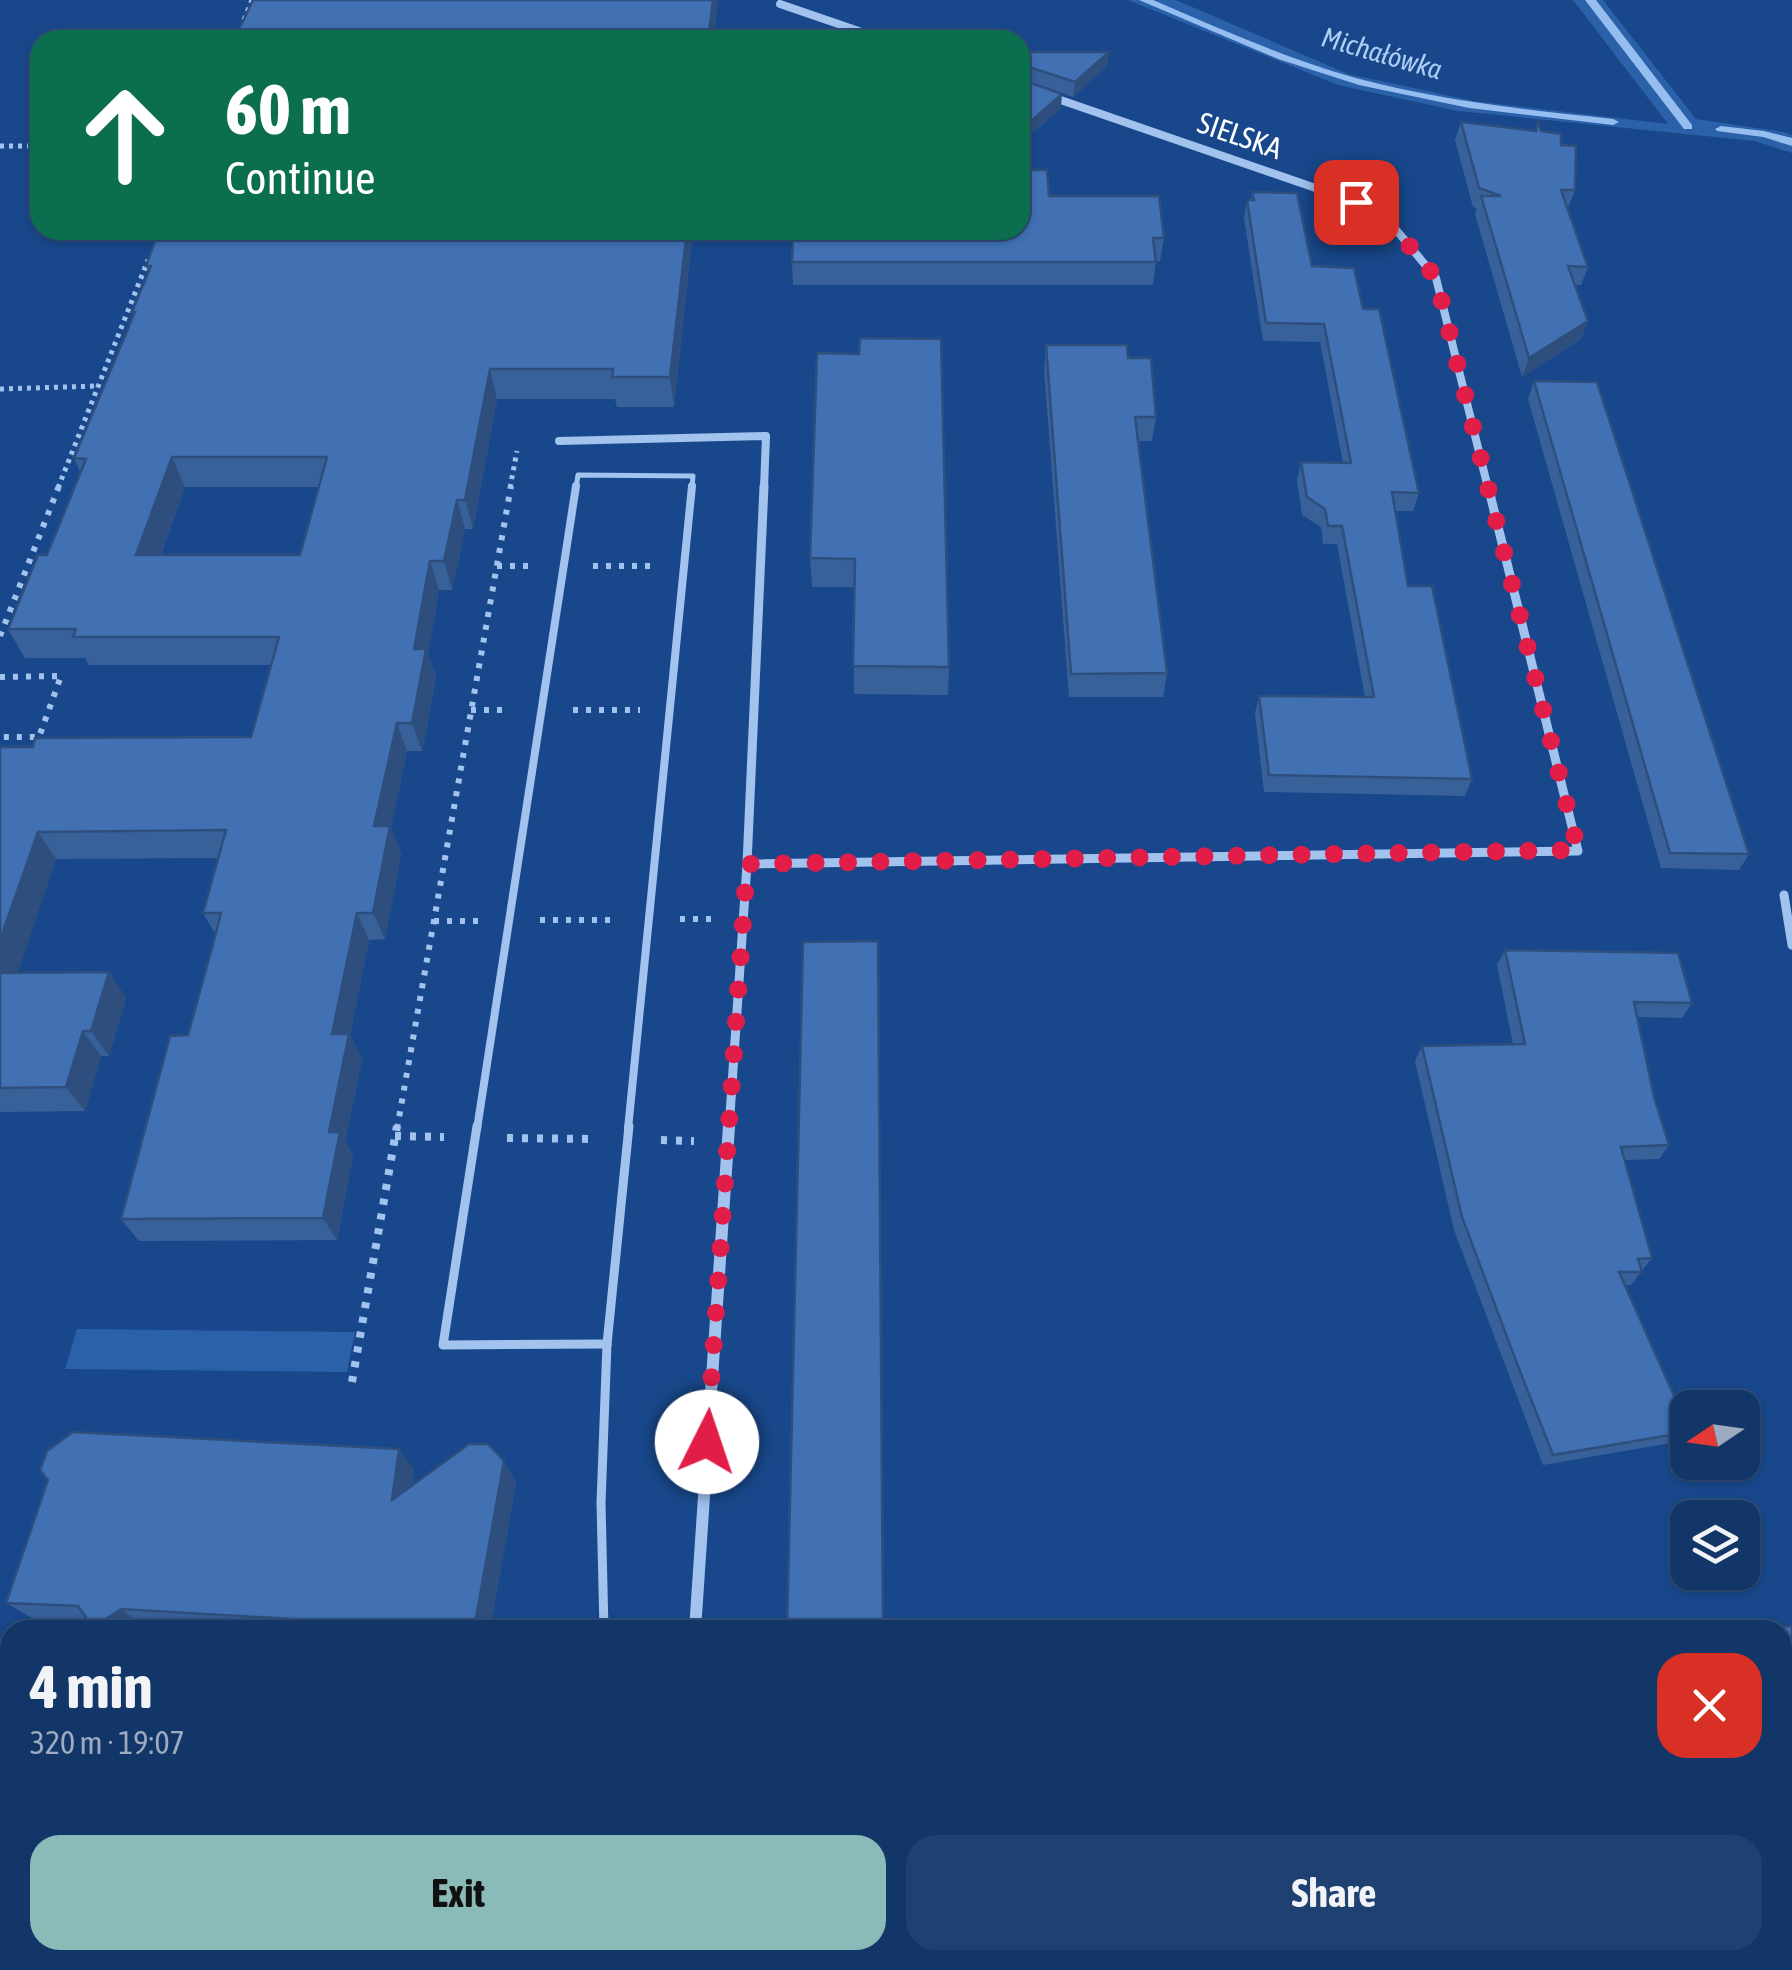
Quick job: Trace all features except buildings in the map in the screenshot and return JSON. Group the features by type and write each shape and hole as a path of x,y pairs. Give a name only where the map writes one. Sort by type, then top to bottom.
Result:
{"street":[{"path":"780,4 856,30"},
{"name":"SIELSKA","path":"747,864 1578,850 1436,278 1393,226 1356,202 1039,93"},
{"path":"559,441 766,436 747,864 696,1620"},
{"path":"1784,895 1792,945"}],"lane":[{"path":"604,1620 601,1503 607,1344 693,476 578,476 443,1345 607,1344"}],"path":[{"path":"241,27 252,0"},
{"path":"0,146 30,146"},
{"path":"0,636 153,248"},
{"path":"104,370 124,370"},
{"path":"0,388 98,386"},
{"path":"94,397 110,397"},
{"path":"352,1382 517,451"},
{"path":"0,676 60,676 39,736 0,737"},
{"path":"434,921 743,918"},
{"path":"395,1136 726,1142"}],"shaded area":[{"path":"1128,0 1176,0 1348,74 1474,101 1668,124 1573,0 1603,0 1696,119 1792,135 1792,153 1755,141 1458,111 1338,85"},
{"path":"77,1329 355,1332 347,1372 65,1369"}],"waterway":[{"name":"Michałówka","path":"1144,0 1282,57 1363,83 1469,105 1613,122"},
{"path":"1590,0 1688,127"},
{"name":"Michałówka","path":"1721,129 1792,142"}],"route":[{"path":"707,1442 747,864 1578,850 1436,278 1393,226 1356,202"}]}
